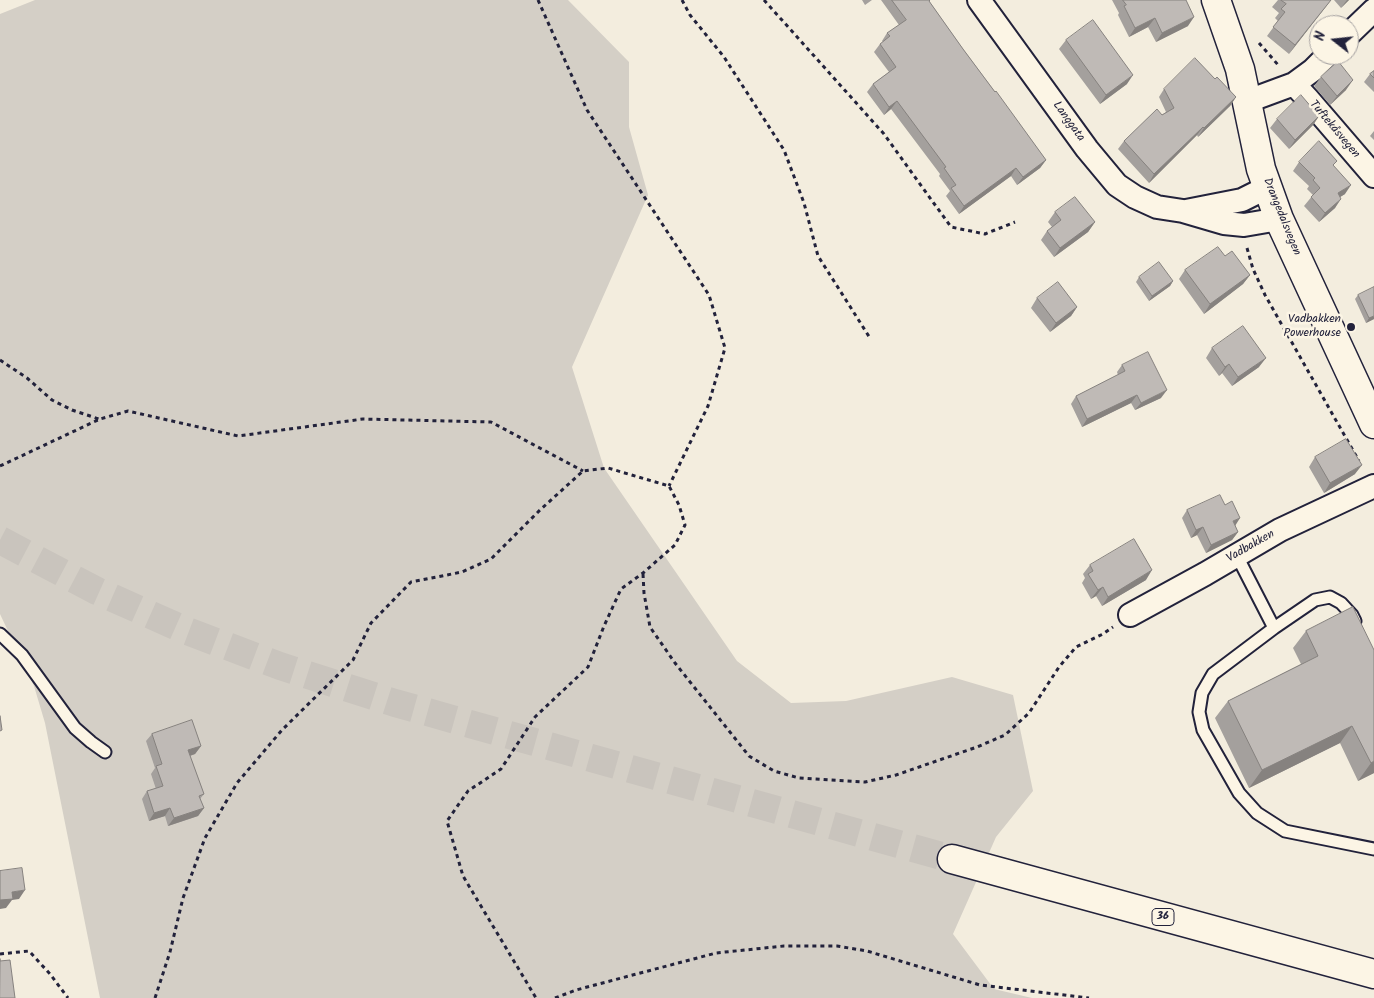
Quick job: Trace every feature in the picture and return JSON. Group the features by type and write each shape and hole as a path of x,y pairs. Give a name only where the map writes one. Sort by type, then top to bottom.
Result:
{"main road":[{"name":"Drangedalsvegen","path":"1216,0 1232,44 1248,101 1262,169 1279,218 1374,424"},
{"name":"36","path":"952,859 1374,974"}],"street":[{"name":"Langgata","path":"979,0 1087,149 1117,185 1135,197 1157,207 1183,211 1224,223 1244,225 1279,218"},
{"path":"1359,24 1374,10"},
{"path":"1248,101 1294,84 1318,65"},
{"name":"Tuftekåsvegen","path":"1294,84 1374,176"},
{"name":"Langgata","path":"1183,211 1242,200 1268,187"},
{"name":"Vadbakken","path":"1130,615 1280,530 1372,487"}],"lane":[{"path":"1237,556 1274,628"},
{"path":"1361,632 1352,615 1341,603 1330,597 1315,600 1213,674 1202,694 1199,712 1203,730 1239,793 1257,814 1285,832 1374,849"},
{"path":"0,634 22,655 75,728 105,752"}],"path":[{"path":"538,0 587,110 708,295 725,348 708,406 669,486"},
{"path":"682,0 690,15 724,57 784,150 804,203 818,256 870,338"},
{"path":"764,0 884,134 951,227 985,234 1015,222"},
{"path":"1254,38 1294,84"},
{"path":"1246,245 1253,269 1266,295 1372,487"},
{"path":"0,360 27,378 52,400 72,410 100,419"},
{"path":"0,466 100,419 128,411 238,436 363,419 492,422 583,471 608,468 669,486 679,506 685,525 674,546 644,573 622,589 604,626 588,667 535,717 501,769 468,791 448,821 463,876 536,998"},
{"path":"155,998 170,952 183,898 205,838 236,783 282,730 353,660 370,623 411,582 462,572 490,559 583,471"},
{"path":"644,573 644,593 650,626 675,663 749,756 774,771 799,778 865,782 896,775 978,747 1005,735 1029,713 1059,667 1076,647 1103,634 1130,615"},
{"path":"555,998 576,990 716,953 784,946 836,946 867,951 980,985 1089,998"},
{"path":"0,954 29,951 68,998"}],"shaded area":[{"path":"35,0 568,0 629,62 629,127 648,195 572,367 604,468 737,661 791,703 846,701 952,677 1013,695 1033,791 996,837 953,934 994,989 1032,998 100,998 45,723 34,686 0,614 0,14"}],"building":[{"path":"892,0 930,0 963,49 1046,160 1023,177 1016,168 964,206 951,188 956,185 944,168 946,167 897,101 889,107 873,84 896,67 880,44 890,36 887,33 906,20"},
{"path":"1123,0 1186,0 1194,17 1162,33 1155,18 1135,28"},
{"path":"1281,0 1331,0 1319,15 1309,15 1309,28 1295,45 1273,27 1285,12 1281,9 1286,4"},
{"path":"1093,20 1133,75 1106,95 1066,40"},
{"path":"1195,58 1236,97 1154,174 1124,141 1157,109 1162,115 1174,108 1164,89"},
{"path":"1334,65 1341,65 1353,80 1337,96 1321,77"},
{"path":"1301,95 1319,116 1295,140 1277,119"},
{"path":"1319,141 1337,161 1333,165 1351,185 1338,193 1341,199 1325,213 1311,197 1320,188 1313,180 1315,178 1299,162"},
{"path":"1075,197 1095,222 1060,248 1047,231 1061,220 1055,212"},
{"path":"1218,247 1225,256 1232,251 1250,275 1210,304 1185,270"},
{"path":"1159,262 1173,281 1152,296 1139,277"},
{"path":"1058,282 1077,307 1056,323 1037,298"},
{"path":"1374,287 1374,316 1369,318 1358,295"},
{"path":"1243,326 1266,358 1238,377 1229,364 1225,367 1212,348"},
{"path":"1148,352 1167,390 1141,403 1137,395 1087,419 1076,396 1125,371 1122,365"},
{"path":"1346,439 1362,465 1330,483 1315,457"},
{"path":"1220,495 1225,505 1232,501 1240,518 1233,521 1238,532 1211,545 1203,527 1196,530 1187,510"},
{"path":"1134,539 1152,570 1108,597 1103,587 1098,590 1088,574 1093,571 1090,565"},
{"path":"1353,607 1374,650 1374,761 1371,763 1352,726 1262,770 1228,701 1318,656 1306,631"},
{"path":"192,720 201,746 188,750 204,794 199,796 204,808 174,818 170,808 154,813 147,791 163,786 156,766 162,764 152,734"},
{"path":"22,868 25,890 12,892 13,899 0,900 0,871"},
{"path":"10,960 15,998 0,998 0,961"}],"tunnel":[{"path":"0,540 97,591 187,631 280,666 395,703 952,859"}],"place":[{"name":"Vadbakken Powerhouse","path":"1351,327"}]}
